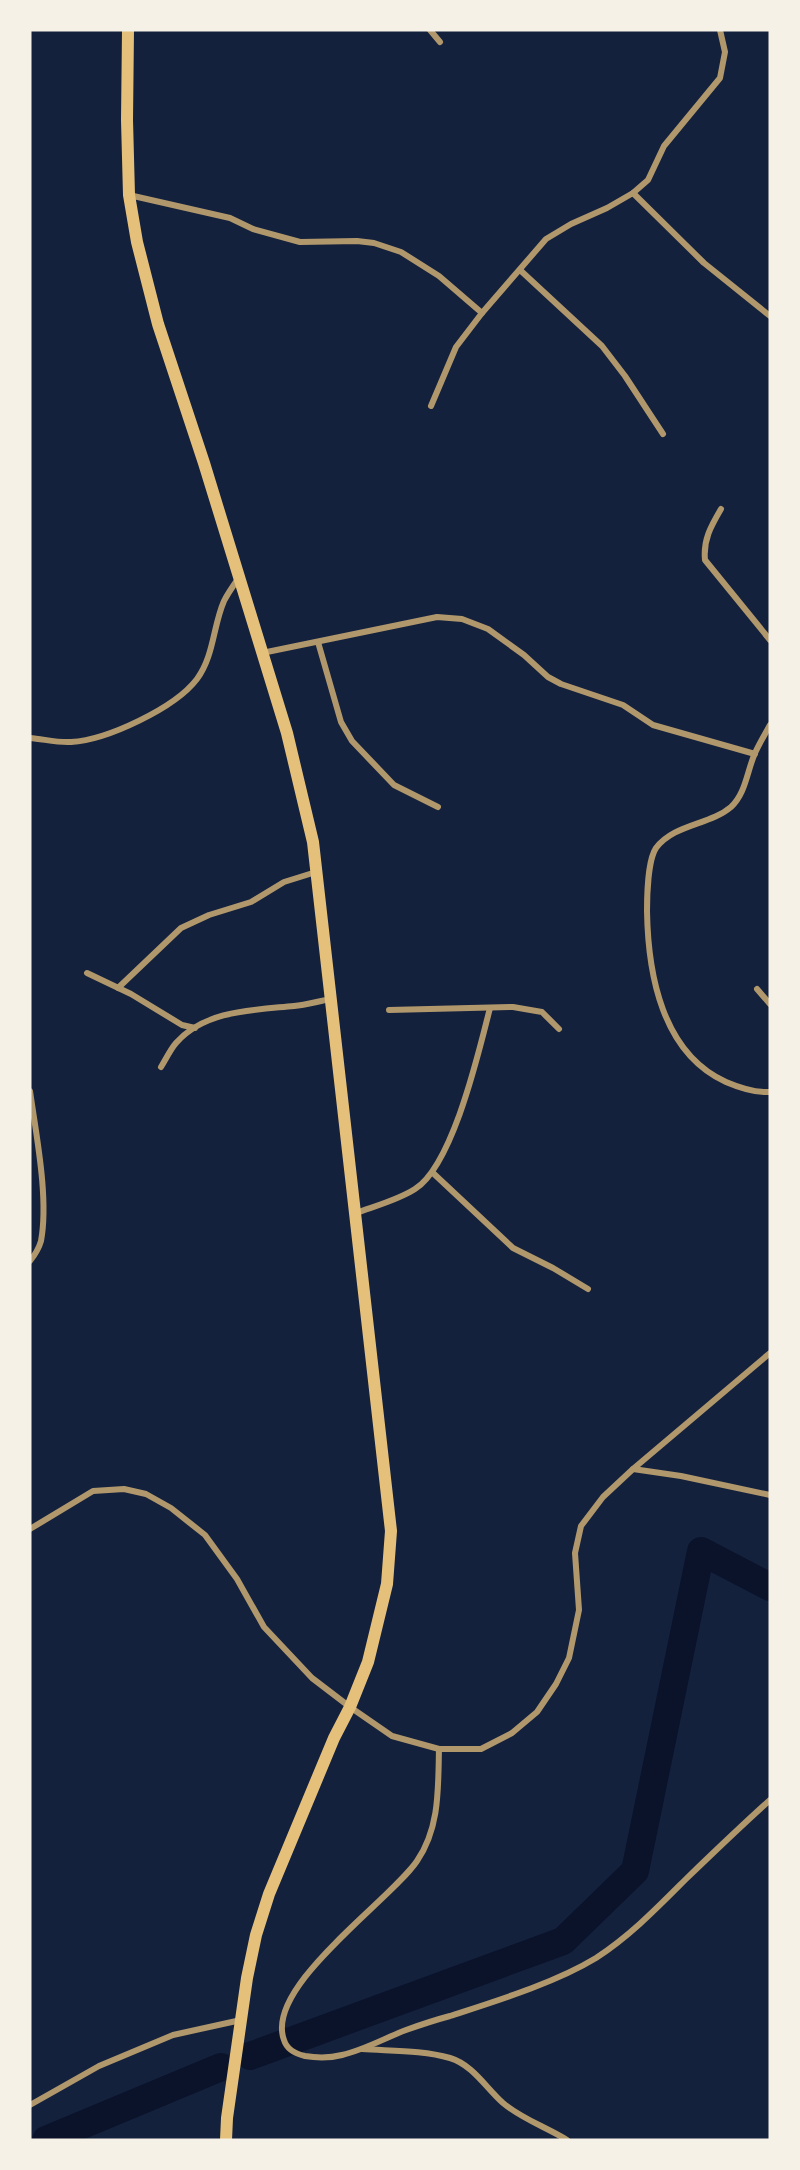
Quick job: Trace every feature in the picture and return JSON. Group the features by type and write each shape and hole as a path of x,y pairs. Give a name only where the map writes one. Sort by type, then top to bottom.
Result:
{"main road":[{"path":"128,30 129,195 137,242 158,324 204,463 287,733 313,842 391,1531 387,1584 368,1662 269,1894 256,1935 227,2118 226,2140"}],"street":[{"path":"430,30 440,42"},
{"path":"431,406 456,347 546,239 571,224 633,194 648,180 664,146 720,78 725,52 720,30"},
{"path":"633,194 704,262 770,316"},
{"path":"129,195 230,218 253,229 300,242 357,241 374,243 401,252 439,276 482,313"},
{"path":"520,270 602,346 626,376 663,434"},
{"path":"722,509 709,530 703,547 705,560 770,640"},
{"path":"30,738 70,742 100,738 175,700 197,679 213,646 224,602 239,577"},
{"path":"262,653 437,617 462,619 488,629 524,655 548,677 561,684 623,705 653,725 754,754"},
{"path":"318,642 341,722 352,741 394,785 438,807"},
{"path":"769,730 754,754 743,789 732,806 675,833 655,849 647,886 648,936 654,984 663,1010 679,1042 695,1062 712,1075 742,1088 770,1092"},
{"path":"118,988 181,928 208,915 251,902 284,882 316,872"},
{"path":"87,973 182,1025 195,1028"},
{"path":"757,989 770,1004"},
{"path":"161,1067 176,1043 195,1028 224,1015 257,1009 297,1006 331,999"},
{"path":"389,1010 513,1006 542,1012 559,1029"},
{"path":"355,1214 416,1188 432,1173 443,1154 471,1084 490,1008"},
{"path":"30,1091 39,1152 42,1206 41,1243 30,1261"},
{"path":"432,1173 513,1248 588,1289"},
{"path":"30,1529 93,1491 124,1489 146,1494 171,1508 205,1535 237,1579 264,1628 312,1678 350,1707 392,1736 439,1749 481,1749 512,1733 537,1712 556,1684 569,1658 579,1610 575,1553 581,1526 603,1497 633,1469 770,1353"},
{"path":"633,1469 770,1495"},
{"path":"439,1749 437,1805 432,1833 417,1861 404,1877 324,1956 292,1995 282,2025 282,2035 286,2045 292,2051 302,2055 329,2057 342,2055 559,1976 595,1958 636,1929 770,1800"},
{"path":"30,2105 99,2066 172,2036 242,2020"},
{"path":"359,2049 435,2055 452,2059 467,2067 503,2103 527,2120 567,2140"}],"waterway":[{"path":"250,2056 563,1941 635,1871 701,1551 770,1587"},
{"path":"46,2140 221,2067"}]}
